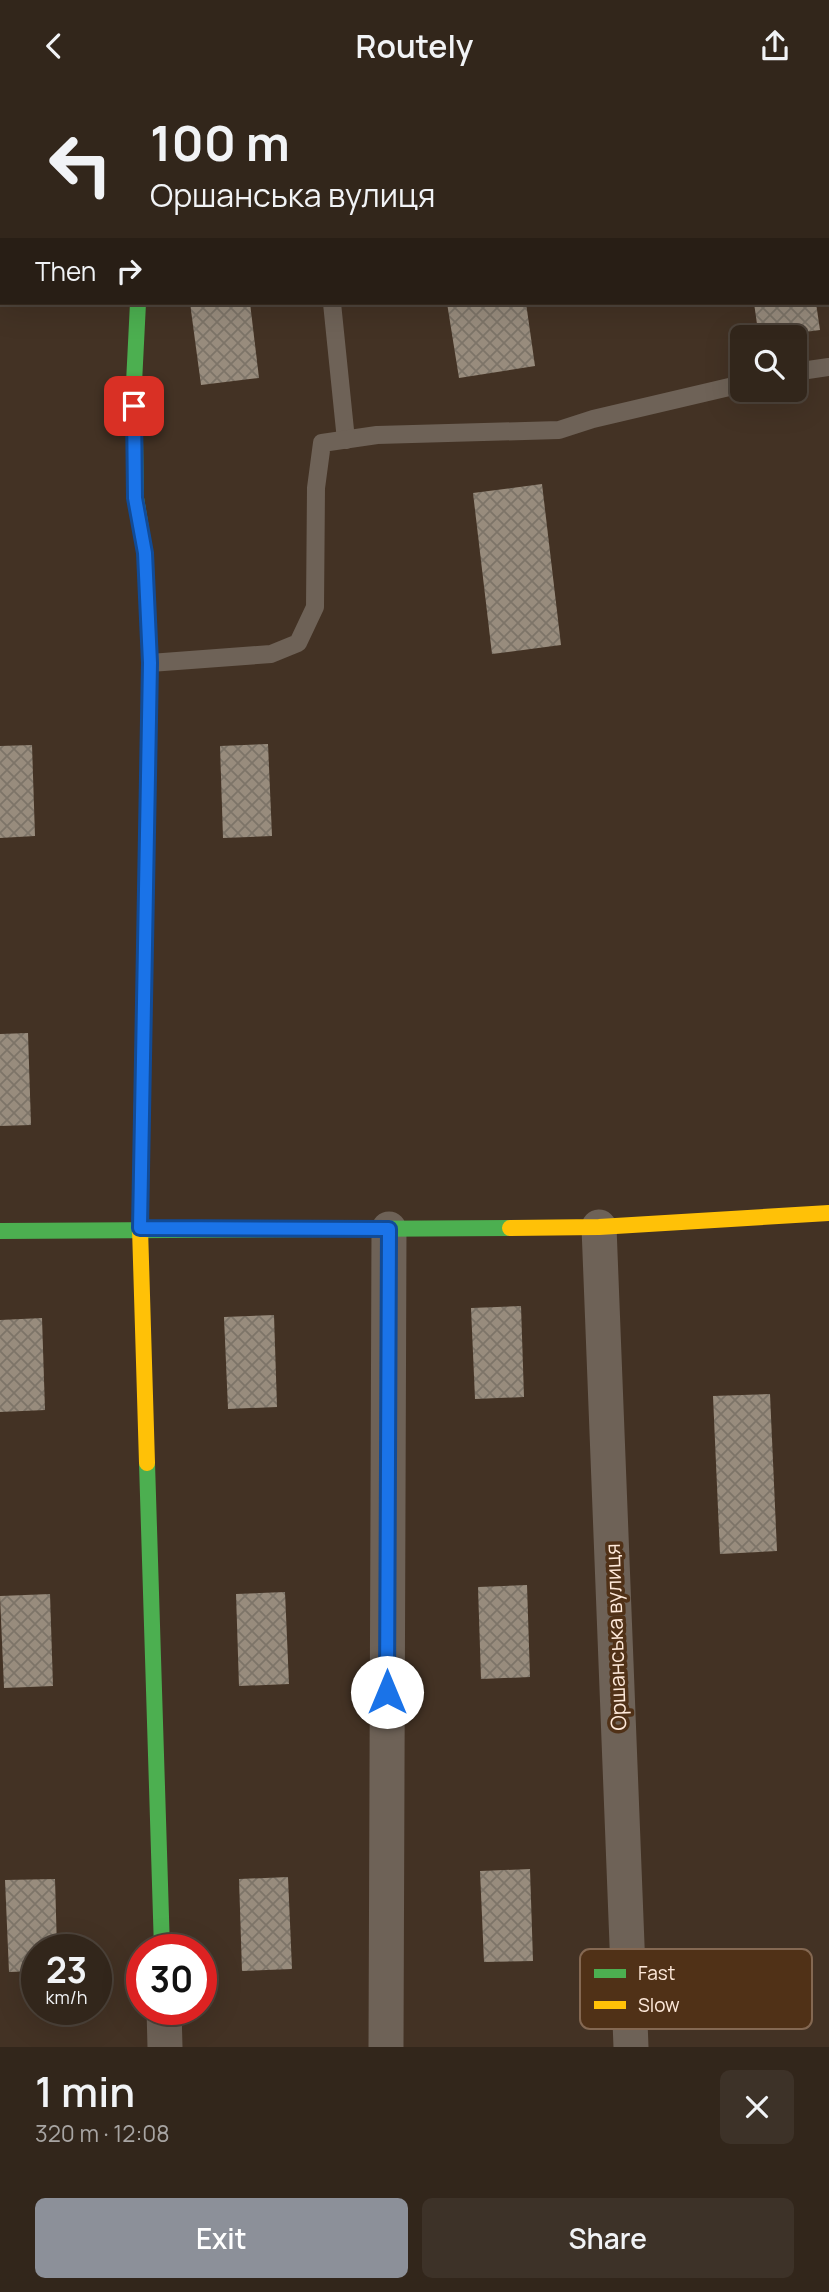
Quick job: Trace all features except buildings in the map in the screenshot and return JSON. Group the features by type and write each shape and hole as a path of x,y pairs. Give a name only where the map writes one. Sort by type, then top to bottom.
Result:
{"street":[{"path":"138,305 134,383 135,498 145,553 150,663 140,1228 162,1934"},
{"path":"0,1231 598,1227 829,1213"},
{"name":"Оршанська вулиця","path":"598,1227 627,1949"},
{"path":"386,2047 389,1229"},
{"path":"164,2025 165,2047"},
{"name":"Оршанська вулиця","path":"630,2029 631,2047"}],"lane":[{"path":"332,305 346,440"},
{"path":"807,370 829,367"},
{"path":"150,663 271,654 298,643 315,607 316,488 322,443 376,435 559,430 593,419 730,387"}],"traffic: fast":[{"path":"138,305 134,383 136,498 145,553 150,663 142,1101"},
{"path":"0,1231 510,1228"},
{"path":"147,1463 162,1934"}],"traffic: slow":[{"path":"142,1101 140,1228 147,1463"},
{"path":"510,1228 599,1227 829,1213"}],"route":[{"path":"134,406 135,498 145,553 150,663 140,1228 389,1229 387,1692"}]}
